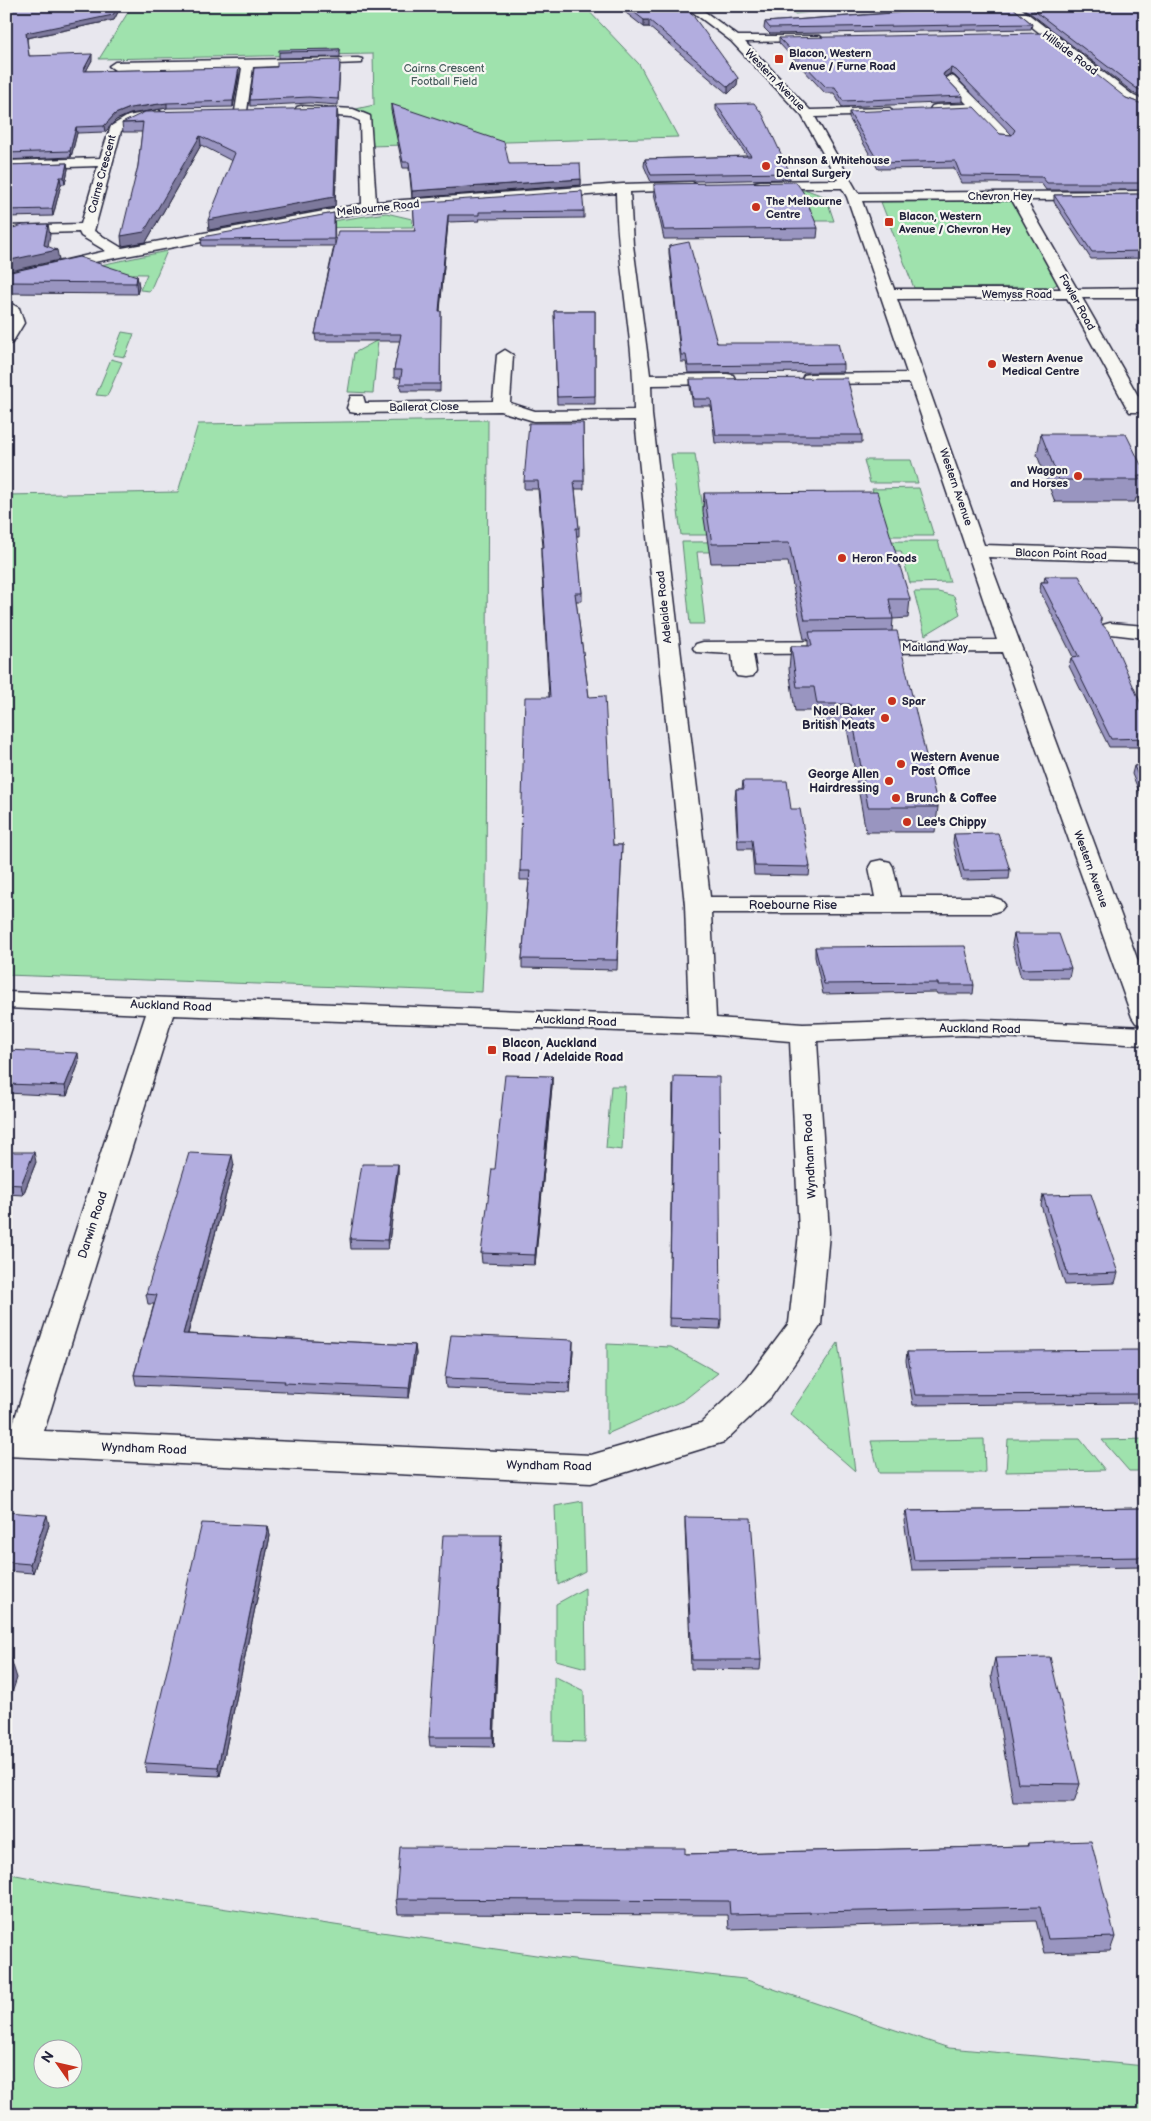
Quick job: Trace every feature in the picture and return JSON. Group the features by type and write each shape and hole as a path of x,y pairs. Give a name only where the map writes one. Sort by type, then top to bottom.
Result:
{"street":[{"name":"Western Avenue","path":"690,6 735,39 807,114 850,191 889,294 976,552 1145,1017"},
{"name":"Hillside Road","path":"1011,6 1130,99 1145,106"},
{"path":"1026,34 1045,34"},
{"path":"735,39 832,38"},
{"path":"116,66 358,61"},
{"path":"248,64 236,111 255,111"},
{"path":"950,80 1006,136"},
{"path":"927,109 977,107"},
{"path":"292,110 329,110 352,113 366,119 369,207"},
{"path":"807,114 897,111"},
{"name":"Cairns Crescent","path":"120,253 86,232 115,129 128,121 145,115 169,113"},
{"path":"6,165 106,162"},
{"name":"Melbourne Road","path":"6,279 120,253 369,207 624,188 703,186"},
{"path":"742,186 850,191"},
{"name":"Adelaide Road","path":"624,188 623,225 644,380 643,415 698,905 703,1026"},
{"name":"Chevron Hey","path":"850,191 1017,196 1145,195"},
{"name":"Fowler Road","path":"1017,196 1136,408"},
{"name":"Cairns Crescent","path":"6,230 87,228"},
{"name":"Wemyss Road","path":"889,294 1145,294"},
{"path":"6,306 13,311 16,323 6,340"},
{"path":"501,406 505,355"},
{"path":"790,379 918,378"},
{"path":"644,380 742,379"},
{"name":"Ballerat Close","path":"357,400 356,408 501,406 534,416 643,415"},
{"name":"Blacon Point Road","path":"976,552 1145,556"},
{"path":"1110,629 1145,632"},
{"name":"Maitland Way","path":"702,648 1010,646"},
{"path":"740,648 746,671"},
{"path":"881,867 889,905"},
{"name":"Roebourne Rise","path":"698,905 992,905"},
{"name":"Auckland Road","path":"6,1000 703,1026 803,1033 964,1027 1145,1036"},
{"name":"Darwin Road","path":"15,1444 162,1006"},
{"name":"Wyndham Road","path":"15,1444 591,1469 712,1433 759,1388 804,1325 814,1233 803,1033"}],"green space":[{"name":"Cairns Crescent Football Field","path":"132,6 584,6 639,64 678,137 370,146 369,119 347,111 374,105 373,54 99,59"},
{"path":"782,6 867,6 794,14"},
{"path":"807,190 826,197 834,221 782,221 811,210 806,200 773,191"},
{"path":"1013,201 1059,283 1052,287 914,288 881,202"},
{"path":"386,213 412,219 413,227 285,228"},
{"path":"167,251 150,291 140,290 147,274 62,273"},
{"path":"122,332 134,334 125,357 113,355"},
{"path":"378,340 373,393 348,392 354,353"},
{"path":"111,359 122,362 107,396 96,395"},
{"path":"488,420 486,909 482,992 6,975 6,495 178,492 198,424"},
{"path":"671,454 695,454 705,523 747,535 681,535"},
{"path":"864,460 911,460 918,483 870,483"},
{"path":"919,488 934,536 855,536 883,528 872,489"},
{"path":"938,541 950,582 910,583 901,551 697,552 705,624 690,624 682,542"},
{"path":"914,592 938,592 954,596 960,614 925,635"},
{"path":"611,1086 625,1086 622,1150 606,1148"},
{"path":"838,1343 855,1471 790,1414"},
{"path":"607,1344 671,1347 718,1373 684,1400 607,1434"},
{"path":"984,1439 985,1473 879,1473 871,1441"},
{"path":"1008,1439 1080,1439 1105,1470 1006,1472"},
{"path":"1145,1439 1145,1471 1129,1471 1102,1440"},
{"path":"583,1501 585,1571 558,1585 555,1506"},
{"path":"585,1588 586,1668 556,1660 556,1604"},
{"path":"554,1676 584,1691 585,1742 554,1741"},
{"path":"6,1873 66,1885 556,1958 744,1979 949,2048 1145,2066 1145,2115 6,2115"}],"building":[{"path":"6,6 118,6 113,15 26,33 29,56 92,54 83,71 239,68 233,101 167,103 130,108 115,114 104,126 76,127 70,151 6,153"},
{"path":"626,6 686,6 738,78 728,87 649,20 644,20"},
{"path":"962,6 1011,6 1032,24 770,28 765,22 964,8"},
{"path":"1028,6 1145,6 1145,92 1136,88"},
{"path":"1044,33 1126,98 1145,105 1145,183 1047,183 1042,177 961,176 955,161 879,163 849,112 974,107 1000,134 1012,135 1015,130 956,70 951,68 943,75 963,96 843,101 835,87 826,87 779,38"},
{"path":"340,49 340,51 279,52 279,50"},
{"path":"340,60 338,99 309,97 250,100 254,68 277,67 277,62"},
{"path":"754,103 763,115 790,173 651,175 645,159 751,156 716,104"},
{"path":"391,104 504,142 509,164 580,163 581,179 412,191 409,162 403,162"},
{"path":"337,108 334,197 208,220 235,153 200,136 144,232 121,236 138,166 143,122 122,123 145,112"},
{"path":"67,163 64,177 60,177 52,209 6,210 6,165"},
{"path":"796,182 803,192 818,228 664,230 654,184"},
{"path":"582,191 584,211 479,212 479,215 448,215 439,311 441,311 440,384 400,384 402,370 394,370 401,334 315,334 338,231 415,231 413,203"},
{"path":"1145,194 1145,251 1092,252 1054,195"},
{"path":"334,213 334,239 201,240 202,237"},
{"path":"48,224 44,245 57,250 6,261 6,230 23,225"},
{"path":"689,242 717,343 838,343 843,364 688,366 686,355 681,355 669,246"},
{"path":"79,257 137,276 136,283 6,282 6,273"},
{"path":"554,311 595,311 595,396 557,397"},
{"path":"1138,321 1145,321 1145,330"},
{"path":"847,378 862,435 716,435 711,399 693,399 690,379"},
{"path":"529,423 583,423 584,481 574,481 579,528 576,528 582,593 575,593 589,697 605,696 613,845 622,845 617,960 522,959 530,871 520,871 525,697 550,697 541,548 544,547 538,481 524,481"},
{"path":"1041,434 1126,434 1145,476 1138,476 1139,480 1059,480"},
{"path":"877,492 910,599 889,599 893,619 805,620 789,543 712,544 704,493"},
{"path":"1045,576 1079,576 1101,618 1100,622 1110,633 1145,713 1145,738 1111,739 1071,658 1079,657 1041,582 1048,582"},
{"path":"897,631 938,807 868,807 850,704 817,704 814,687 797,687 791,646 812,646 809,632"},
{"path":"1145,765 1145,792 1134,766"},
{"path":"743,781 787,781 791,809 800,809 810,867 755,866 752,840 738,840 736,789 744,789"},
{"path":"998,833 1010,870 964,871 954,834"},
{"path":"1014,934 1059,934 1071,968 1022,969"},
{"path":"965,946 974,985 938,985 938,983 824,984 815,947"},
{"path":"6,1050 78,1053 65,1086 6,1084"},
{"path":"505,1075 552,1076 535,1255 481,1253 492,1169 495,1169"},
{"path":"674,1076 719,1077 721,1320 669,1318"},
{"path":"6,1152 34,1152 21,1185 6,1184"},
{"path":"189,1153 232,1155 183,1334 415,1345 409,1388 134,1375 157,1295 146,1294"},
{"path":"362,1164 398,1164 387,1240 350,1239"},
{"path":"1091,1194 1118,1273 1068,1275 1043,1195"},
{"path":"451,1335 573,1340 570,1383 445,1378"},
{"path":"1138,1350 1145,1374 1145,1394 915,1395 907,1352"},
{"path":"1145,1508 1145,1557 914,1560 906,1511"},
{"path":"6,1512 47,1515 30,1564 6,1562"},
{"path":"685,1517 751,1518 761,1660 692,1660"},
{"path":"202,1523 268,1526 218,1767 145,1763"},
{"path":"443,1535 501,1535 493,1737 429,1737"},
{"path":"1050,1657 1080,1784 1018,1783 995,1658"},
{"path":"6,1658 11,1659 6,1673"},
{"path":"1091,1841 1115,1937 1048,1939 1040,1907 730,1914 729,1901 396,1899 400,1847 685,1848 685,1854 1028,1846 1028,1843"}],"place":[{"name":"Blacon, Western Avenue / Furne Road","path":"779,59"},
{"name":"Johnson & Whitehouse Dental Surgery","path":"766,166"},
{"name":"The Melbourne Centre","path":"756,207"},
{"name":"Blacon, Western Avenue / Chevron Hey","path":"889,222"},
{"name":"Western Avenue Medical Centre","path":"992,364"},
{"name":"Waggon and Horses","path":"1078,476"},
{"name":"Heron Foods","path":"842,558"},
{"name":"Spar","path":"892,701"},
{"name":"Noel Baker British Meats","path":"885,718"},
{"name":"Western Avenue Post Office","path":"901,764"},
{"name":"George Allen Hairdressing","path":"889,781"},
{"name":"Brunch & Coffee","path":"896,798"},
{"name":"Lee's Chippy","path":"907,822"},
{"name":"Blacon, Auckland Road / Adelaide Road","path":"492,1050"}]}
